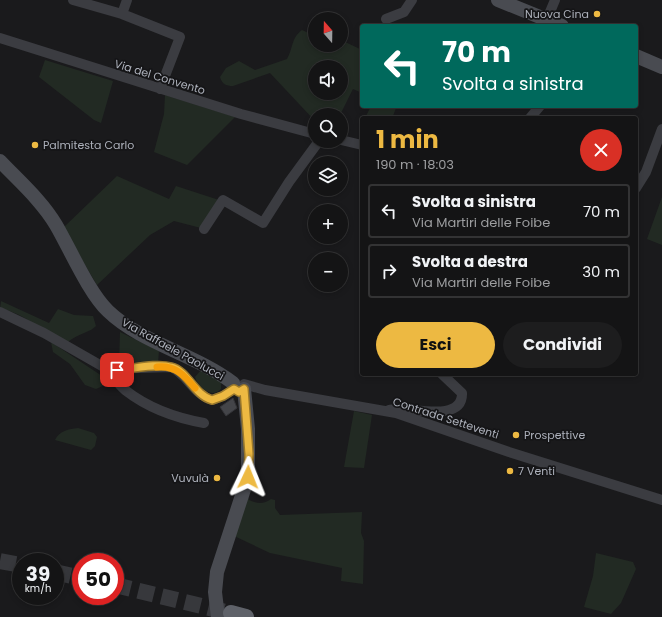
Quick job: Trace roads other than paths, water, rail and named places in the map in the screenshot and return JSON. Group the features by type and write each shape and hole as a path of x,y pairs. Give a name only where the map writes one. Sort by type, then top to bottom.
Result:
{"main road":[{"path":"498,0 558,24"},
{"path":"638,57 662,66"},
{"name":"Via Raffaele Paolucci","path":"0,161 55,223 94,292 106,309 123,325 196,360 239,388"},
{"path":"232,616 215,592 217,572 248,477 248,426 239,388"}],"street":[{"path":"73,0 122,14 180,37 160,89"},
{"path":"122,14 127,0"},
{"path":"386,19 404,12 412,0"},
{"path":"547,19 555,0"},
{"name":"Via del Convento","path":"0,38 241,114 308,132"},
{"path":"532,116 538,108"},
{"path":"638,185 646,172 662,129"},
{"path":"348,142 360,145"},
{"path":"204,229 223,200 263,223 289,182 314,148"},
{"path":"0,312 44,333 107,369 124,389 150,407 187,420 204,423"},
{"path":"107,369 171,367 179,371 203,396 212,400 239,388"},
{"path":"382,410 404,408 438,412 449,410 459,405 462,398 462,393 444,376"},
{"name":"Contrada Setteventi","path":"239,388 254,391 265,390 382,410 662,500"}],"tunnel":[{"path":"0,561 12,563"},
{"path":"64,574 72,576"},
{"path":"124,587 230,613"}],"place":[{"name":"Nuova Cina","path":"597,14"},
{"name":"Palmitesta Carlo","path":"35,145"},
{"name":"Prospettive","path":"516,435"},
{"name":"7 Venti","path":"510,471"},
{"name":"Vuvulà","path":"217,478"}]}
